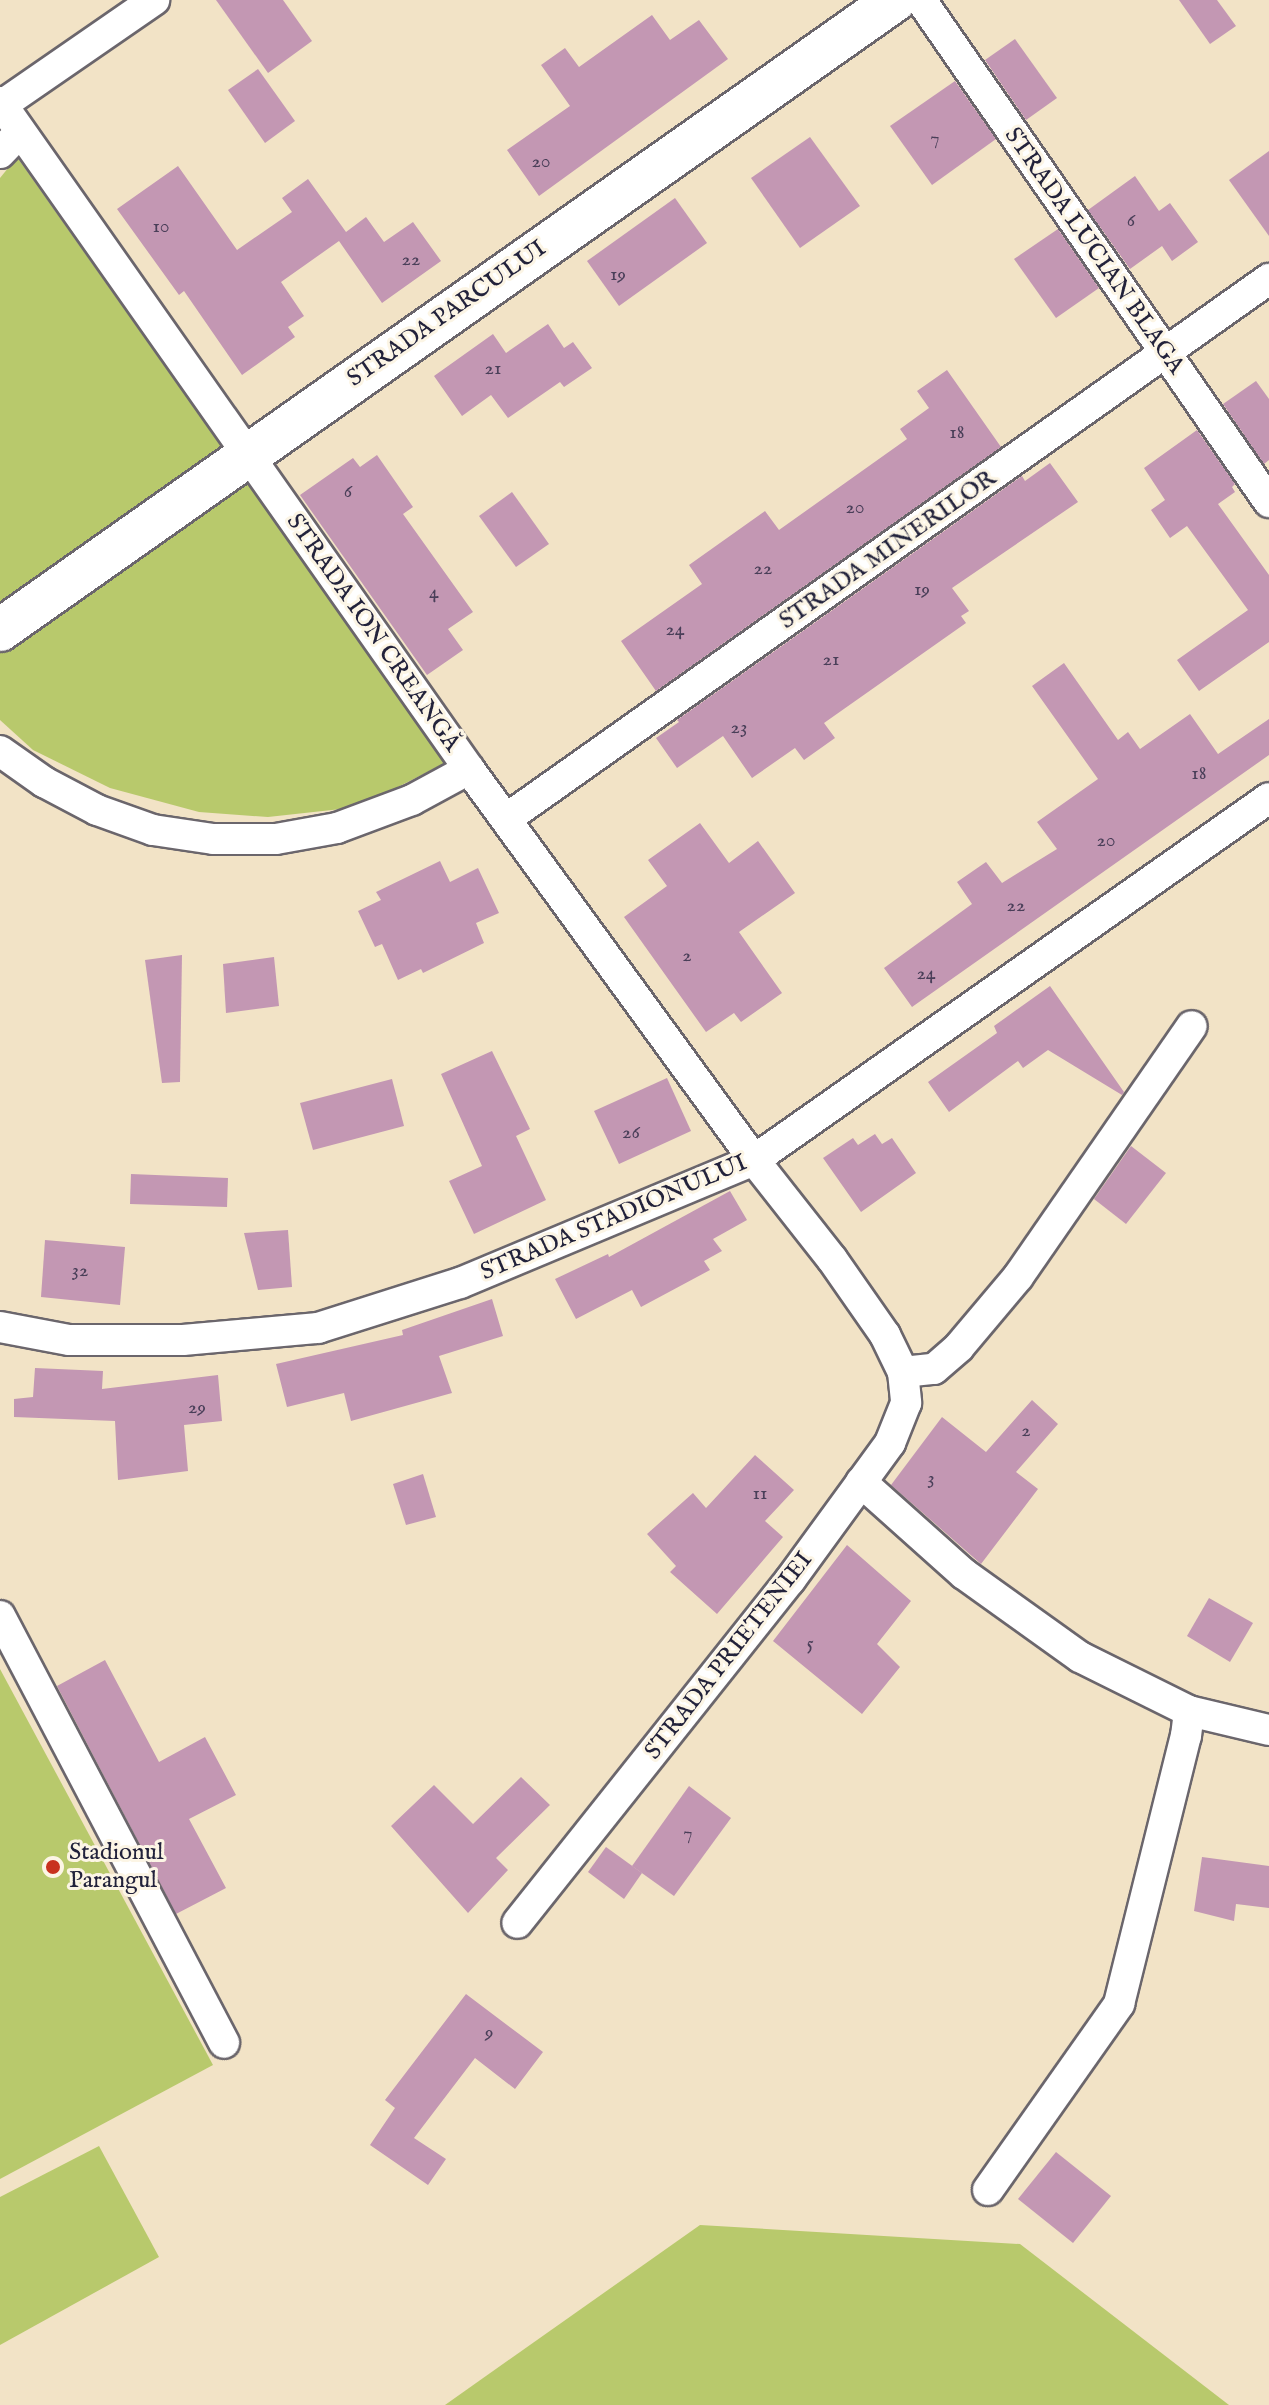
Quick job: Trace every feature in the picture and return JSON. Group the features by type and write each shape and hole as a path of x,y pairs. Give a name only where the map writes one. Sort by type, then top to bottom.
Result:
{"main road":[{"name":"STRADA PARCULUI","path":"0,630 895,0"}],"street":[{"path":"1,103 154,0"},
{"name":"STRADA LUCIAN BLAGA","path":"921,0 1269,502"},
{"name":"STRADA ION CREANGĂ","path":"1,103 10,142 248,455 469,769 754,1160"},
{"name":"STRADA MINERILOR","path":"506,819 1269,279"},
{"path":"0,751 44,782 97,810 153,830 213,839 276,839 337,828 412,800 469,769"},
{"name":"STRADA STADIONULUI","path":"0,1327 69,1340 183,1340 318,1328 460,1283 754,1160 1269,798"},
{"path":"903,1372 934,1369 959,1347 989,1312 1018,1277 1192,1026"},
{"name":"STRADA PRIETENIEI","path":"517,1923 790,1580 890,1443 906,1403 903,1372 885,1335 841,1272 754,1160"},
{"path":"861,1482 964,1574 1080,1657 1189,1711 1269,1730"},
{"path":"0,1616 224,2043"},
{"path":"988,2190 1119,2004 1189,1711"}],"green space":[{"path":"17,157 445,763 392,790 341,809 268,817 199,812 110,788 33,750 0,720 0,178"},
{"name":"Stadionul Parangul","path":"0,1669 213,2065 0,2179"},
{"path":"99,2146 159,2257 0,2345 0,2197"},
{"path":"700,2225 1020,2244 1229,2405 445,2405"}],"building":[{"path":"216,0 283,0 312,41 268,73"},
{"path":"1179,0 1217,0 1236,26 1210,44"},
{"path":"652,15 670,40 699,20 728,59 539,196 507,150 570,106 541,65 565,48 579,67"},
{"path":"1015,39 1057,98 1026,120 985,60"},
{"path":"258,69 295,121 265,143 228,90"},
{"path":"955,81 996,139 932,185 890,126"},
{"path":"810,137 860,206 800,248 751,178"},
{"path":"1269,151 1269,236 1229,180"},
{"path":"178,166 237,250 292,212 282,198 308,179 346,232 366,217 384,242 413,222 441,261 382,303 339,241 281,282 304,316 288,327 295,337 242,375 184,291 179,295 117,209"},
{"path":"1135,176 1159,211 1170,203 1198,242 1172,261 1162,246 1130,269 1088,210"},
{"path":"675,198 707,243 619,306 587,261"},
{"path":"1058,229 1099,288 1056,318 1014,259"},
{"path":"548,324 564,348 573,342 592,368 564,387 560,382 508,418 491,395 462,416 434,376 493,334 506,353"},
{"path":"947,370 1001,447 656,691 621,641 702,584 689,565 765,511 779,530 907,439 900,429 929,408 917,391"},
{"path":"1256,381 1269,399 1269,460 1264,464 1223,404"},
{"path":"1197,430 1235,484 1232,487 1235,492 1218,504 1269,575 1269,642 1199,691 1177,660 1248,610 1187,526 1170,538 1151,510 1165,500 1144,468"},
{"path":"377,455 413,507 403,514 473,612 448,629 463,650 427,675 300,495 353,458 360,467"},
{"path":"1050,463 1078,502 952,588 969,611 961,616 966,623 824,723 835,738 804,760 795,748 752,778 723,736 677,768 656,738 679,722 677,720 1022,476 1025,481"},
{"path":"512,492 549,544 516,567 479,516"},
{"path":"1064,663 1118,740 1128,732 1140,749 1190,714 1218,754 1269,719 1269,755 912,1007 884,968 972,904 957,882 986,862 1002,883 1057,849 1037,822 1098,779 1032,686"},
{"path":"700,823 729,863 758,841 795,893 739,932 782,993 741,1022 734,1013 706,1032 624,917 667,886 648,860"},
{"path":"440,861 450,882 478,868 499,913 476,923 484,943 423,973 421,969 398,980 382,944 375,947 358,911 381,900 376,892"},
{"path":"182,955 180,1082 162,1083 145,960"},
{"path":"274,957 279,1006 226,1013 223,964"},
{"path":"1050,986 1124,1092 1122,1095 1048,1050 1023,1068 1018,1061 949,1112 928,1082 997,1033 994,1026"},
{"path":"492,1051 530,1129 516,1136 546,1200 474,1234 449,1181 482,1166 441,1074"},
{"path":"667,1078 691,1131 619,1164 594,1111"},
{"path":"392,1079 404,1126 313,1150 300,1103"},
{"path":"875,1134 882,1144 892,1138 916,1173 861,1212 823,1158 853,1138 858,1145"},
{"path":"1131,1146 1166,1173 1126,1224 1094,1199"},
{"path":"131,1174 228,1178 227,1207 130,1204"},
{"path":"730,1191 747,1220 713,1239 722,1251 704,1261 710,1270 641,1307 632,1290 576,1319 555,1279 608,1254 609,1257"},
{"path":"288,1230 292,1287 258,1290 244,1233"},
{"path":"45,1240 125,1247 120,1305 41,1297"},
{"path":"492,1299 503,1336 439,1356 452,1393 351,1421 344,1393 287,1407 276,1364 403,1335 402,1330"},
{"path":"35,1368 103,1371 102,1389 218,1375 222,1421 184,1425 188,1471 118,1480 115,1421 14,1417 14,1399 33,1397"},
{"path":"1032,1400 1058,1424 1016,1472 1038,1489 981,1564 891,1485 942,1417 986,1452"},
{"path":"755,1455 794,1490 765,1521 783,1537 717,1614 670,1572 676,1566 647,1534 693,1493 706,1508"},
{"path":"423,1474 436,1517 406,1525 393,1484"},
{"path":"847,1545 911,1601 877,1644 900,1667 862,1714 773,1641"},
{"path":"1209,1598 1253,1623 1230,1662 1187,1636"},
{"path":"105,1660 159,1762 205,1737 236,1795 189,1819 226,1888 176,1914 57,1686"},
{"path":"521,1777 550,1805 496,1858 508,1870 468,1913 391,1826 434,1785 473,1824"},
{"path":"689,1786 731,1818 674,1896 632,1866"},
{"path":"606,1847 642,1873 624,1899 588,1872"},
{"path":"1202,1857 1269,1866 1269,1908 1236,1904 1234,1921 1194,1911"},
{"path":"466,1994 543,2052 515,2089 475,2058 414,2138 446,2159 428,2185 370,2145 395,2108 385,2100"},
{"path":"1056,2152 1111,2196 1073,2243 1018,2199"}],"place":[{"name":"Stadionul Parangul","path":"53,1867"}]}
